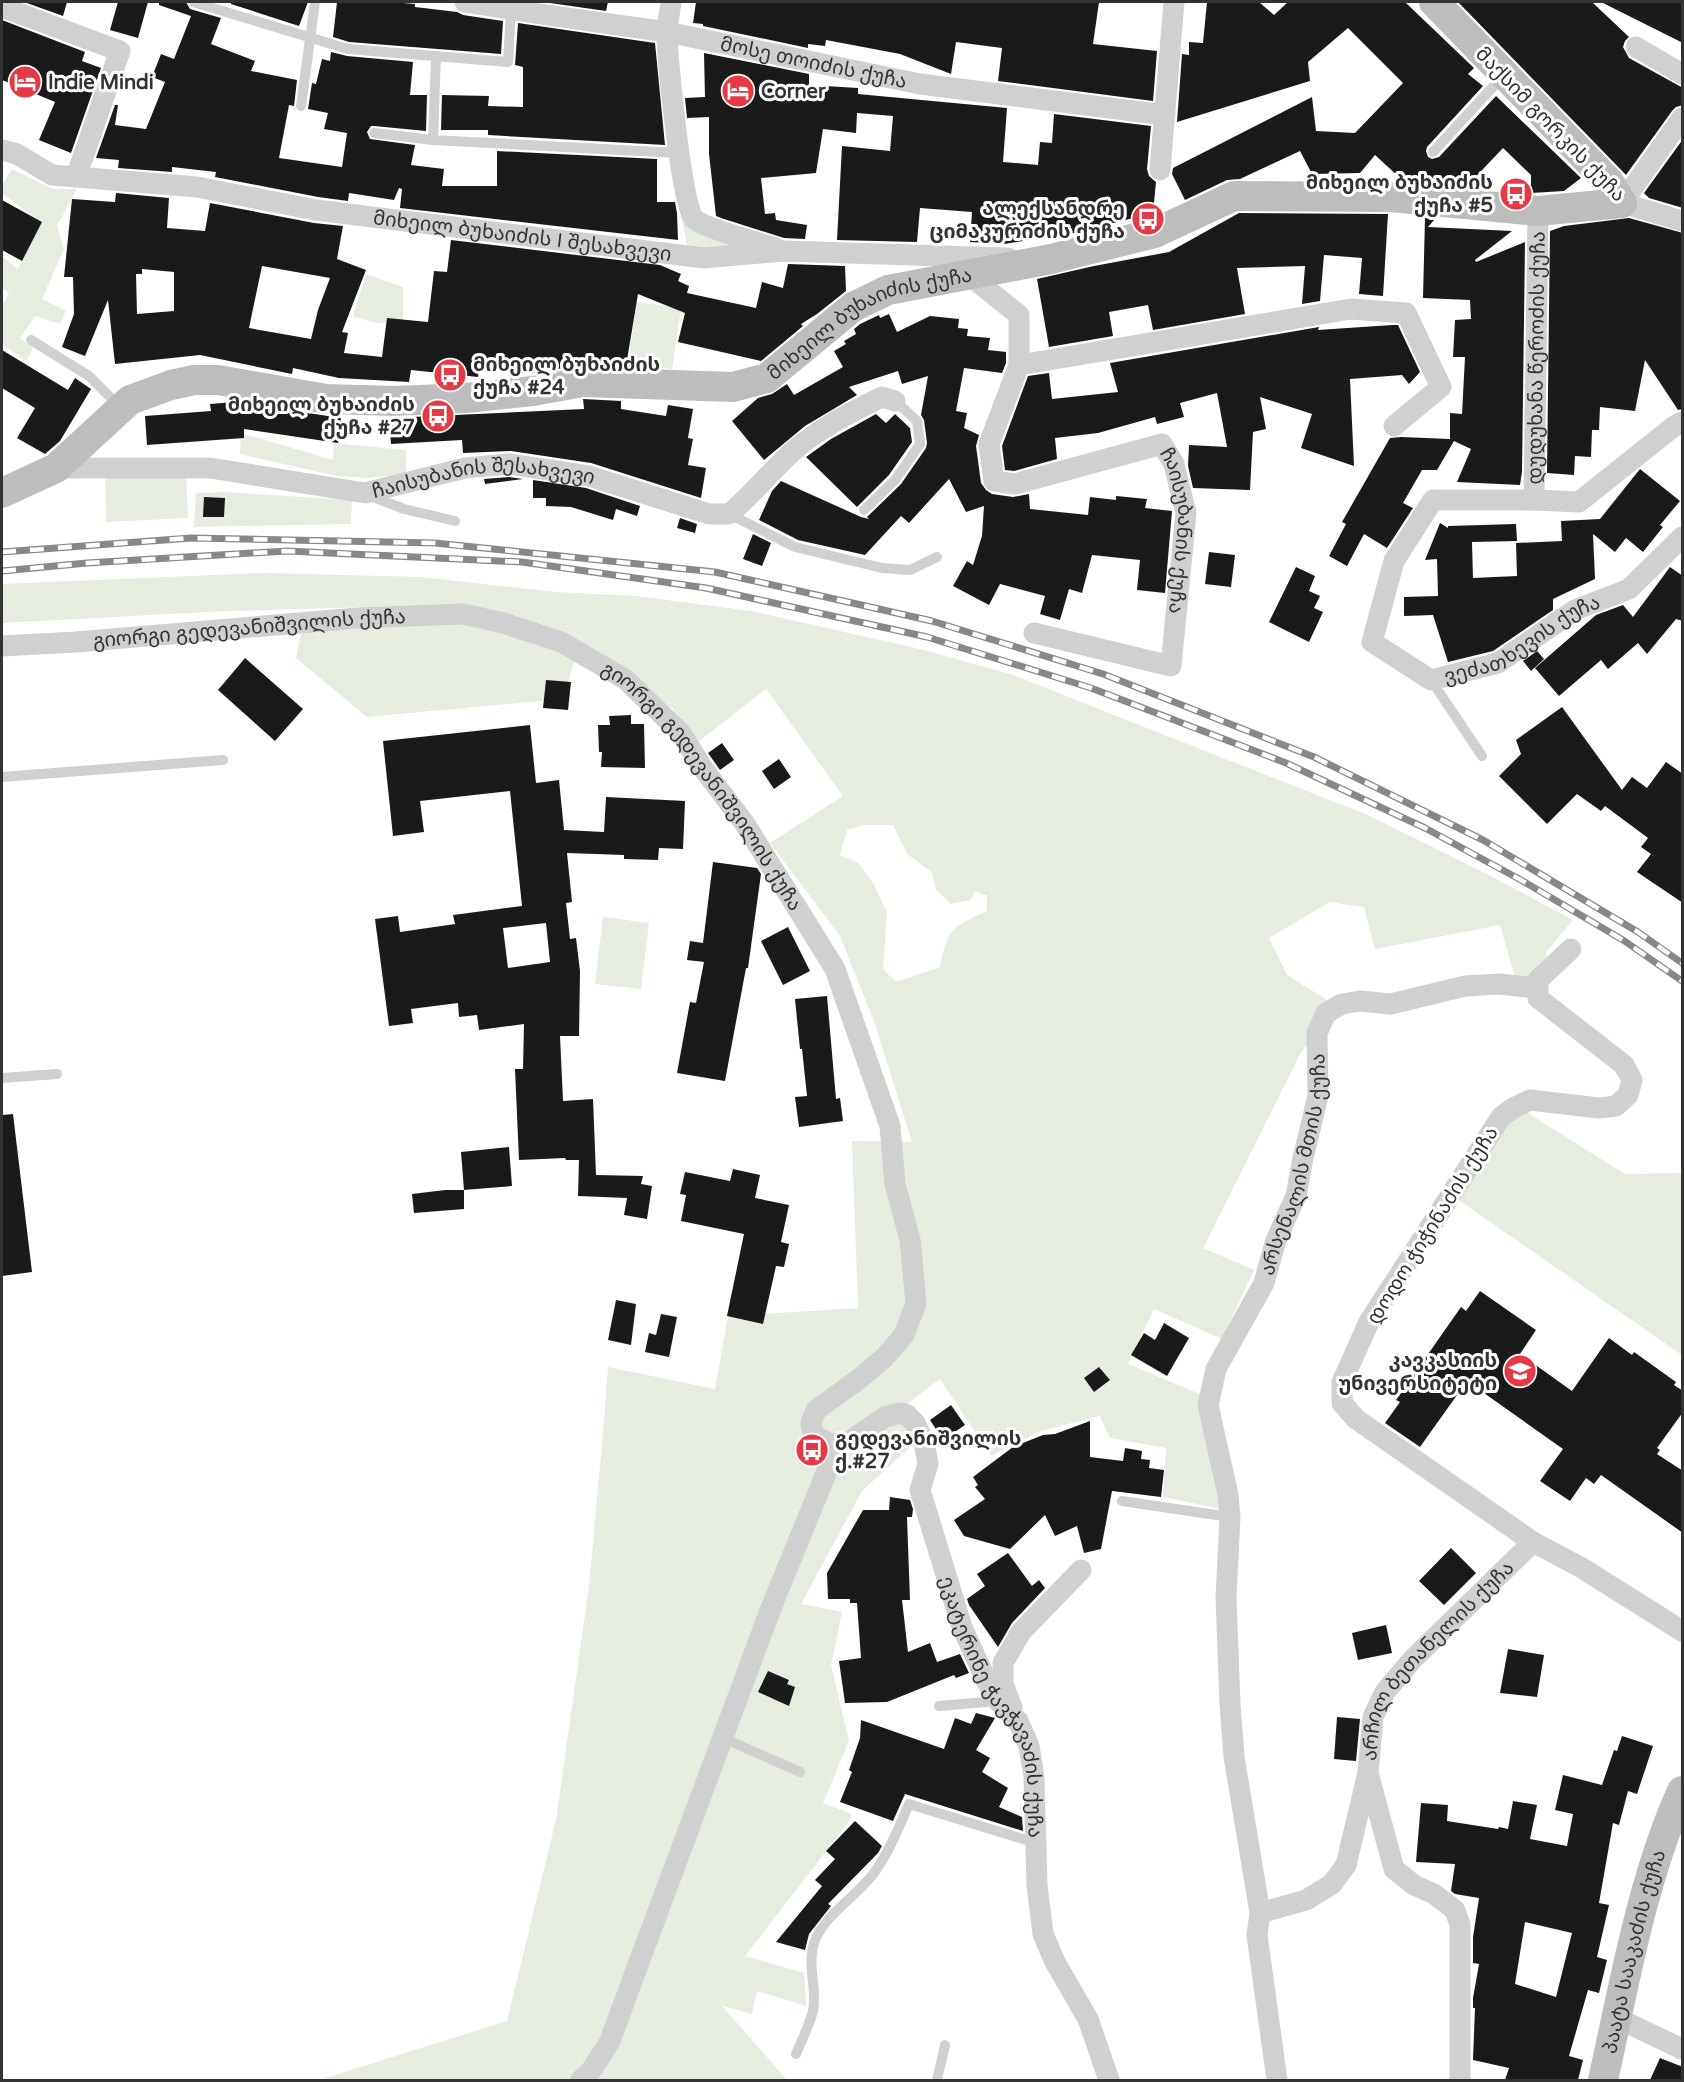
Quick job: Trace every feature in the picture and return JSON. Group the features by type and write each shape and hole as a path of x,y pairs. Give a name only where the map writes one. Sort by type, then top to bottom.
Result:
{"street":[{"name":"მოსე თოიძის ქუჩა","path":"465,2 666,32 920,84 1165,115"},
{"path":"671,2 666,32 678,153 688,209 694,219 712,228 784,251"},
{"path":"1160,170 1174,2"},
{"name":"მაქსიმ გორკის ქუჩა","path":"1434,2 1609,182 1622,203 1683,221"},
{"path":"2,7 120,51 76,177"},
{"path":"1636,47 1683,74"},
{"path":"1622,203 1683,118"},
{"name":"მიხეილ ბუხაიძის I შესახვევი","path":"2,150 17,154 52,175 197,188 316,210 704,258 784,251 1052,259"},
{"name":"მიხეილ ბუხაიძის ქუჩა","path":"2,493 56,468 129,400 171,385 194,380 218,380 326,399 394,401 532,391 583,382 733,387 767,378 853,307 888,290 1052,259 1155,233 1234,196 1391,198 1538,212 1622,203"},
{"name":"დუდუხანა წეროძის ქუჩა","path":"1431,680 1372,642 1394,561 1433,500 1534,500 1538,212"},
{"name":"ჩაისუბანის ქუჩა","path":"969,275 1019,315 1019,365 989,444 994,481 1015,484 1162,444 1174,464 1186,513 1171,666 1034,633"},
{"path":"1019,365 1351,309 1406,313 1441,387 1394,426"},
{"path":"729,514 746,500 792,452 846,414 882,397 895,401"},
{"path":"1534,500 1579,502 1673,427 1683,422"},
{"name":"ჩაისუბანის შესახვევი","path":"56,468 210,468 365,494 465,468 509,464 589,476 709,514 729,514"},
{"name":"ვეძათხევის ქუჩა","path":"1431,680 1498,663 1575,610 1629,589 1683,537"},
{"name":"გიორგი გედევანიშვილის ქუჩა","path":"2,646 76,642 358,618 463,614 503,623 561,642 625,679 681,733 702,766 745,824 835,969 890,1126 895,1184 910,1240 916,1303 904,1335 885,1357 816,1410 811,1423 813,1434 831,1445"},
{"path":"1537,988 1538,980 1571,949"},
{"name":"არსენალის მთის ქუჩა","path":"1277,2080 1257,1935 1260,1913 1234,1756 1227,1598 1230,1517 1228,1495 1208,1406 1216,1369 1264,1283 1276,1240 1296,1196 1318,1096 1317,1033 1326,1013 1342,1004 1360,1001 1391,1004 1465,986 1498,984 1537,988"},
{"name":"დოდო ჭიჭინაძის ქუჩა","path":"1537,988 1538,998 1624,1065 1632,1080 1628,1095 1616,1106 1599,1108 1530,1100 1501,1117 1369,1322 1342,1382 1342,1403 1356,1419 1533,1542 1582,1568 1683,1631"},
{"name":"ეკატერინე ჭავჭავაძის ქუჩა","path":"831,1445 847,1443 885,1417 900,1413 906,1414 915,1423 924,1442 928,1464 920,1490 962,1627 986,1680 1018,1721 1029,1746 1034,1777 1037,1885 1042,1934 1055,1962 1088,2019 1109,2080"},
{"path":"581,2080 590,2072 609,2043 771,1608 827,1471 831,1445"},
{"name":"არჩილ ბეთანელის ქუჩა","path":"1460,2080 1460,1925 1455,1910 1434,1894 1414,1885 1394,1869 1368,1773 1373,1717 1385,1692 1412,1660 1533,1542"},
{"path":"1006,1708 1011,1701 1004,1683 1003,1663 1021,1632 1081,1570"},
{"path":"1260,1913 1306,1900 1332,1884 1346,1865 1368,1773"},
{"name":"პაატა სააკაძის ქუჩა","path":"1604,2080 1649,1881 1672,1814 1683,1791"},
{"path":"1617,2018 1683,2049"}],"lane":[{"path":"193,2 348,49 508,62 511,9"},
{"path":"301,106 315,2"},
{"path":"433,140 436,56"},
{"path":"1432,152 1505,75"},
{"path":"374,133 433,140 678,153"},
{"path":"31,340 89,376 120,408"},
{"path":"864,510 895,480 920,444 917,422 895,401"},
{"path":"365,494 404,509 455,521"},
{"name":"ჩაისუბანის შესახვევი","path":"729,514 795,547 882,568 910,570 937,557"},
{"name":"ვეძათხევის ქუჩა","path":"1431,680 1482,756"},
{"path":"2,777 223,760"},
{"path":"2,1078 57,1074"},
{"path":"1122,1501 1230,1517"},
{"path":"939,1706 1006,1708"},
{"path":"723,1738 800,1772"},
{"path":"796,2054 813,2010 811,1956 820,1930 873,1874 891,1845 909,1804 1036,1843"},
{"path":"937,2080 945,2045"}],"shaded area":[{"path":"12,169 53,189 77,189 57,226 64,249 42,299 66,311 60,324 35,316 20,338 33,348 26,361 2,345 2,306 9,293 2,288 2,256 18,269 40,222 2,193 2,186"},
{"path":"681,215 758,250 688,249"},
{"path":"366,274 403,287 403,323 376,323 353,316"},
{"path":"637,302 681,308 672,369 628,363"},
{"path":"241,433 333,460 334,443 406,450 406,474 370,478 337,476 240,454"},
{"path":"186,475 188,518 106,522 105,478"},
{"path":"222,492 352,500 351,524 194,527 196,493"},
{"path":"264,573 421,577 556,592 636,596 751,611 920,649 1010,674 1370,816 1573,920 1546,952 1553,974 1516,981 1500,925 1375,949 1364,907 1330,902 1269,938 1287,975 1327,1000 1311,1038 1299,1056 1203,1248 1254,1270 1222,1339 1154,1309 1128,1364 1200,1394 1219,1483 1220,1509 1163,1497 1166,1448 1110,1438 1100,1416 1040,1431 991,1456 940,1379 900,1409 918,1440 862,1491 801,1604 842,1612 831,1665 849,1741 823,1803 852,1814 848,1823 745,1956 804,1973 806,2006 757,1991 752,2014 722,2006 787,2080 319,2080 507,2021 556,1820 589,1587 608,1367 715,1389 728,1316 858,1308 852,1141 912,1142 874,1021 840,936 770,843 843,796 766,689 698,742 673,709 611,662 557,629 445,605 226,611 2,623 2,584","holes":["864,825 893,825 907,854 932,872 936,890 951,904 970,900 976,891 987,896 987,911 966,921 953,930 949,936 940,967 896,982 883,969 887,913 873,883 858,863 840,855 847,830"]},
{"path":"474,622 575,658 563,699 367,717 296,658 302,629"},
{"path":"603,917 649,923 641,989 595,984"},
{"path":"1518,1107 1625,1174 1682,1173 1682,1355 1457,1199"}],"building":[{"path":"24,2 67,2 63,16"},
{"path":"118,2 148,2 138,38 110,30"},
{"path":"159,2 186,2 190,9 221,18 211,44 255,61 251,71 297,80 294,106 289,105 279,158 342,167 347,133 324,129 328,113 308,109 312,83 316,84 322,59 330,61 331,52 347,56 413,62 410,95 427,95 426,131 371,126 367,132 370,139 415,145 411,165 444,169 442,186 497,186 497,151 657,159 657,202 675,202 678,240 400,208 402,189 399,188 394,200 349,193 348,201 215,177 216,172 172,167 172,172 118,168 119,160 96,158 115,105 118,105 115,125 146,129 165,82 152,77 161,54 174,59 191,16 159,5"},
{"path":"231,2 308,2 299,26 231,4"},
{"path":"337,2 415,4 415,7 503,21 501,54 349,42 333,37"},
{"path":"543,2 608,2 606,11"},
{"path":"696,2 1099,2 1093,44 1157,51 1153,101 998,81 1002,48 956,42 951,74 900,54 826,40 825,46 808,44 808,48 703,26 703,24 693,23"},
{"path":"1207,2 1259,2 1274,15 1288,2 1405,2 1474,68 1468,74 1483,86 1427,147 1428,157 1432,159 1439,157 1496,96 1581,178 1564,191 1531,193 1531,175 1503,148 1466,187 1397,180 1399,177 1375,155 1360,173 1312,174 1300,151 1240,179 1227,180 1185,200 1172,174 1173,168 1312,97 1316,131 1355,133 1403,83 1348,28 1308,62 1310,81 1177,122 1182,54 1189,55 1189,42 1203,43"},
{"path":"1458,2 1592,2 1629,37 1623,47 1629,58 1683,88 1683,105 1672,111 1626,175"},
{"path":"1601,2 1683,2 1683,43"},
{"path":"2,20 85,52 82,61 101,68 71,153 39,140 55,102 2,80"},
{"path":"518,23 655,43 665,145 488,135 488,130 441,130 442,95 489,96 488,106 523,107 523,67 515,65"},
{"path":"704,53 809,74 809,85 858,88 858,94 1007,108 1003,162 1038,165 1040,142 1052,143 1054,114 1151,126 1147,169 1149,176 1156,182 1153,213 1074,233 1004,244 970,242 972,212 920,208 917,242 837,240 842,146 890,151 893,116 857,113 856,133 823,129 816,173 761,178 765,214 775,213 776,220 807,225 805,239 784,238 724,219 716,216 709,154 709,117 687,118 685,98 705,97"},
{"path":"1683,139 1683,208 1649,198 1644,193"},
{"path":"116,193 169,198 167,228 205,231 210,203 314,223 343,226 337,259 366,270 342,332 348,333 344,353 382,357 387,318 428,322 434,271 447,272 451,240 660,265 681,274 678,281 689,286 687,293 756,308 762,282 783,288 788,264 845,266 846,291 801,324 803,326 761,361 678,342 685,313 638,294 626,366 576,358 576,366 534,373 534,371 479,364 478,377 411,370 409,382 339,378 293,368 292,374 200,355 115,364 108,300 85,356 62,347 74,314 73,277 64,277 72,199 115,202","holes":["262,266 330,278 318,310 311,339 249,328","142,269 174,272 174,311 137,314 136,274 142,274"]},
{"path":"2,200 42,222 22,261 2,250"},
{"path":"1239,213 1388,214 1383,296 1359,294 1362,258 1324,255 1320,301 1302,304 1305,266 1237,268 1245,314 1153,330 1148,305 1109,312 1113,336 1049,347 1037,279 1169,252"},
{"path":"1425,218 1435,219 1428,227 1512,231 1475,260 1476,262 1525,242 1520,485 1457,482 1471,449 1454,441 1437,470 1422,470 1403,503 1413,508 1387,548 1364,534 1347,566 1329,556 1346,524 1342,522 1390,438 1450,439 1450,413 1462,414 1465,357 1453,357 1455,320 1471,319 1470,300 1423,298"},
{"path":"1629,218 1683,233 1683,409 1678,410 1645,360 1635,411 1600,407 1599,430 1592,430 1591,457 1575,456 1574,475 1547,473 1550,231 1564,226"},
{"path":"889,314 897,332 930,316 959,319 958,328 968,329 967,336 990,338 988,350 1006,352 1006,363 1002,373 964,368 956,411 967,413 964,428 979,435 976,446 981,483 986,490 992,494 1013,497 1029,494 1030,509 1088,515 1090,497 1116,500 1116,496 1147,499 1145,508 1172,511 1165,593 1137,590 1140,560 1092,555 1082,593 1069,589 1060,620 1040,614 1045,596 1000,584 989,605 953,586 967,561 973,565 982,536 984,506 966,512 949,479 909,523 901,516 865,555 798,540 759,520 772,491 781,481 869,519 867,517 901,484 926,448 924,420 921,415 928,376 902,384 898,371 849,387 857,395 805,426 764,460 732,421 758,398 772,394 787,384 794,395 843,367 834,351 856,334 854,329 860,324 879,315 880,318"},
{"path":"1398,325 1420,372 1409,384 1402,375 1350,379 1354,466 1301,448 1312,414 1260,397 1266,429 1253,432 1250,490 1193,488 1188,466 1189,445 1227,447 1217,393 1180,403 1184,417 1157,424 1155,417 1098,433 1055,438 1057,459 1014,471 1005,470 1002,446 1028,376 1049,373 1052,399 1118,392 1110,363 1319,327 1318,330"},
{"path":"2,350 68,390 75,378 91,389 60,441 45,454 17,438 35,408 2,388"},
{"path":"583,399 621,401 621,409 666,416 668,405 693,409 688,438 693,439 688,465 706,468 701,498 591,463 511,451 463,453 462,440 391,444 389,418 584,409"},
{"path":"235,402 341,418 338,443 244,429 244,438 147,445 145,416 211,411 210,404"},
{"path":"876,414 886,423 895,414 910,428 912,442 889,475 857,507 806,457 831,439"},
{"path":"1640,469 1680,501 1660,525 1663,527 1643,552 1626,538 1615,552 1593,534 1595,579 1553,599 1553,610 1493,651 1448,662 1433,615 1404,616 1404,597 1438,596 1437,559 1425,560 1440,523 1448,528 1448,526 1516,524 1517,541 1472,542 1473,578 1517,576 1516,543 1562,541 1561,521 1600,519"},
{"path":"509,477 523,479 485,484 484,479"},
{"path":"533,480 586,488 640,506 637,516 616,509 613,520 571,507 546,506 546,498 533,498"},
{"path":"204,497 225,498 224,517 203,517"},
{"path":"680,518 697,524 695,533 677,528"},
{"path":"753,534 771,543 762,566 743,559"},
{"path":"1209,552 1235,555 1231,587 1205,584"},
{"path":"1296,567 1315,576 1309,591 1320,596 1314,608 1323,612 1309,642 1269,622"},
{"path":"1670,567 1683,576 1683,621 1676,619 1647,654 1638,643 1608,669 1601,660 1559,696 1535,668 1596,615 1623,605 1633,617"},
{"path":"1537,651 1544,659 1531,671 1523,661"},
{"path":"245,658 303,709 275,741 218,690"},
{"path":"546,680 571,682 568,710 543,708"},
{"path":"1562,707 1622,790 1632,777 1647,788 1666,762 1683,774 1683,903 1637,872 1651,854 1641,847 1648,838 1605,806 1601,811 1577,794 1547,824 1499,776 1521,754 1516,740"},
{"path":"631,715 631,724 644,724 645,768 601,767 602,752 599,752 598,725 610,725 609,716"},
{"path":"530,725 536,783 559,780 564,830 604,832 606,797 685,801 683,849 659,848 658,860 624,859 624,855 567,853 572,902 566,903 570,939 576,938 580,971 579,1036 560,1036 563,1101 593,1099 596,1175 643,1176 641,1184 652,1186 647,1219 624,1215 627,1198 578,1196 579,1160 566,1160 565,1158 519,1160 515,1069 523,1069 524,1024 479,1030 477,1015 459,1017 458,1003 411,1009 413,1023 389,1026 375,919 398,916 400,932 455,924 453,915 522,906 510,791 420,801 424,832 393,836 383,741","holes":["546,923 550,962 508,968 503,928"]},
{"path":"722,743 734,760 720,770 708,753"},
{"path":"779,759 791,777 774,789 762,771"},
{"path":"713,862 757,868 761,874 748,968 746,968 725,1081 677,1073 690,1002 696,1003 704,962 687,960 690,941 703,943"},
{"path":"788,927 810,971 783,985 761,941"},
{"path":"827,996 836,1099 840,1098 843,1121 799,1127 795,1097 807,1096 795,999"},
{"path":"13,1114 32,1272 2,1276 2,1115"},
{"path":"509,1147 512,1186 464,1190 461,1152"},
{"path":"733,1169 760,1175 755,1198 789,1205 781,1242 789,1244 784,1267 776,1266 763,1324 727,1316 744,1234 681,1221 686,1195 680,1194 685,1172 730,1181"},
{"path":"464,1190 464,1209 414,1213 412,1194"},
{"path":"1480,1291 1536,1330 1520,1354 1572,1391 1609,1338 1632,1355 1634,1352 1676,1382 1674,1385 1683,1391 1683,1412 1657,1448 1660,1450 1657,1454 1683,1471 1683,1533 1601,1475 1594,1484 1586,1478 1570,1501 1540,1481 1563,1449 1467,1381 1420,1447 1385,1423 1400,1402 1396,1400 1461,1307 1466,1311"},
{"path":"616,1300 636,1304 631,1345 608,1340"},
{"path":"661,1314 677,1317 669,1357 645,1352 649,1333 656,1335"},
{"path":"1164,1323 1189,1338 1167,1376 1131,1355 1144,1333 1155,1340"},
{"path":"1099,1367 1110,1380 1094,1392 1084,1378"},
{"path":"951,1405 965,1425 943,1440 930,1420"},
{"path":"1090,1421 1090,1457 1123,1461 1125,1448 1142,1451 1141,1459 1150,1460 1149,1468 1164,1470 1161,1497 1112,1491 1101,1549 1084,1553 1077,1526 1055,1536 1045,1515 1010,1549 964,1536 954,1520 985,1499 975,1487 978,1485 973,1477 1013,1447"},
{"path":"890,1497 910,1500 913,1509 912,1517 907,1517 910,1600 902,1600 908,1652 930,1643 937,1662 960,1654 969,1673 956,1678 954,1675 887,1702 845,1703 839,1661 861,1658 857,1603 850,1603 850,1599 828,1599 827,1573 863,1510 889,1510"},
{"path":"1451,1548 1476,1573 1444,1605 1419,1581"},
{"path":"1008,1553 1032,1586 1039,1580 1045,1588 1012,1623 998,1647 967,1599 985,1586 977,1574"},
{"path":"1386,1625 1392,1653 1358,1660 1352,1633"},
{"path":"1508,1649 1544,1655 1537,1697 1500,1693"},
{"path":"768,1671 789,1680 787,1684 795,1687 789,1706 758,1692"},
{"path":"976,1713 995,1718 976,1750 990,1758 982,1772 1008,1788 999,1807 1022,1817 1023,1831 905,1794 893,1821 840,1802 852,1772 849,1770 860,1738 861,1720 944,1749 955,1718 971,1724"},
{"path":"1337,1717 1360,1719 1356,1761 1334,1759"},
{"path":"1622,1736 1653,1746 1637,1794 1628,1791 1619,1825 1613,1823 1599,1903 1609,1905 1597,1957 1607,1960 1599,1993 1588,1990 1569,2056 1583,2060 1578,2080 1505,2080 1509,2068 1473,2060 1475,2008 1473,2008 1473,1998 1479,1964 1473,1963 1473,1937 1479,1898 1455,1894 1451,1891 1455,1864 1416,1862 1421,1803 1448,1805 1447,1821 1498,1829 1499,1827 1508,1829 1513,1801 1537,1805 1530,1839 1567,1846 1573,1814 1555,1810 1563,1775 1602,1785 1614,1750 1617,1751","holes":["1525,1922 1572,1933 1556,1997 1515,1984"]},
{"path":"855,1821 882,1846 878,1853 828,1904 831,1906 809,1934 805,1950 776,1942 822,1886 815,1880 835,1859 826,1851"},
{"path":"1660,2058 1683,2067 1683,2080 1650,2080"}],"railway":[{"path":"2,552 191,538 435,543 715,572 932,621 1103,674 1314,757 1483,840 1638,932 1682,963"},
{"path":"2,571 87,563 287,551 522,562 706,588 927,637 1091,688 1286,763 1425,828 1521,880 1623,940 1682,981"}],"place":[{"name":"Indie Mindi","path":"25,82"},
{"name":"Corner","path":"738,91"},
{"name":"მიხეილ ბუხაიძის ქუჩა #5","path":"1516,194"},
{"name":"ალექსანდრე ციმაკურიძის ქუჩა","path":"1148,219"},
{"name":"მიხეილ ბუხაიძის ქუჩა #24","path":"450,375"},
{"name":"მიხეილ ბუხაიძის ქუჩა #27","path":"438,416"},
{"name":"კავკასიის უნივერსიტეტი","path":"1520,1371"},
{"name":"გედევანიშვილის ქ.#27","path":"812,1450"}]}
